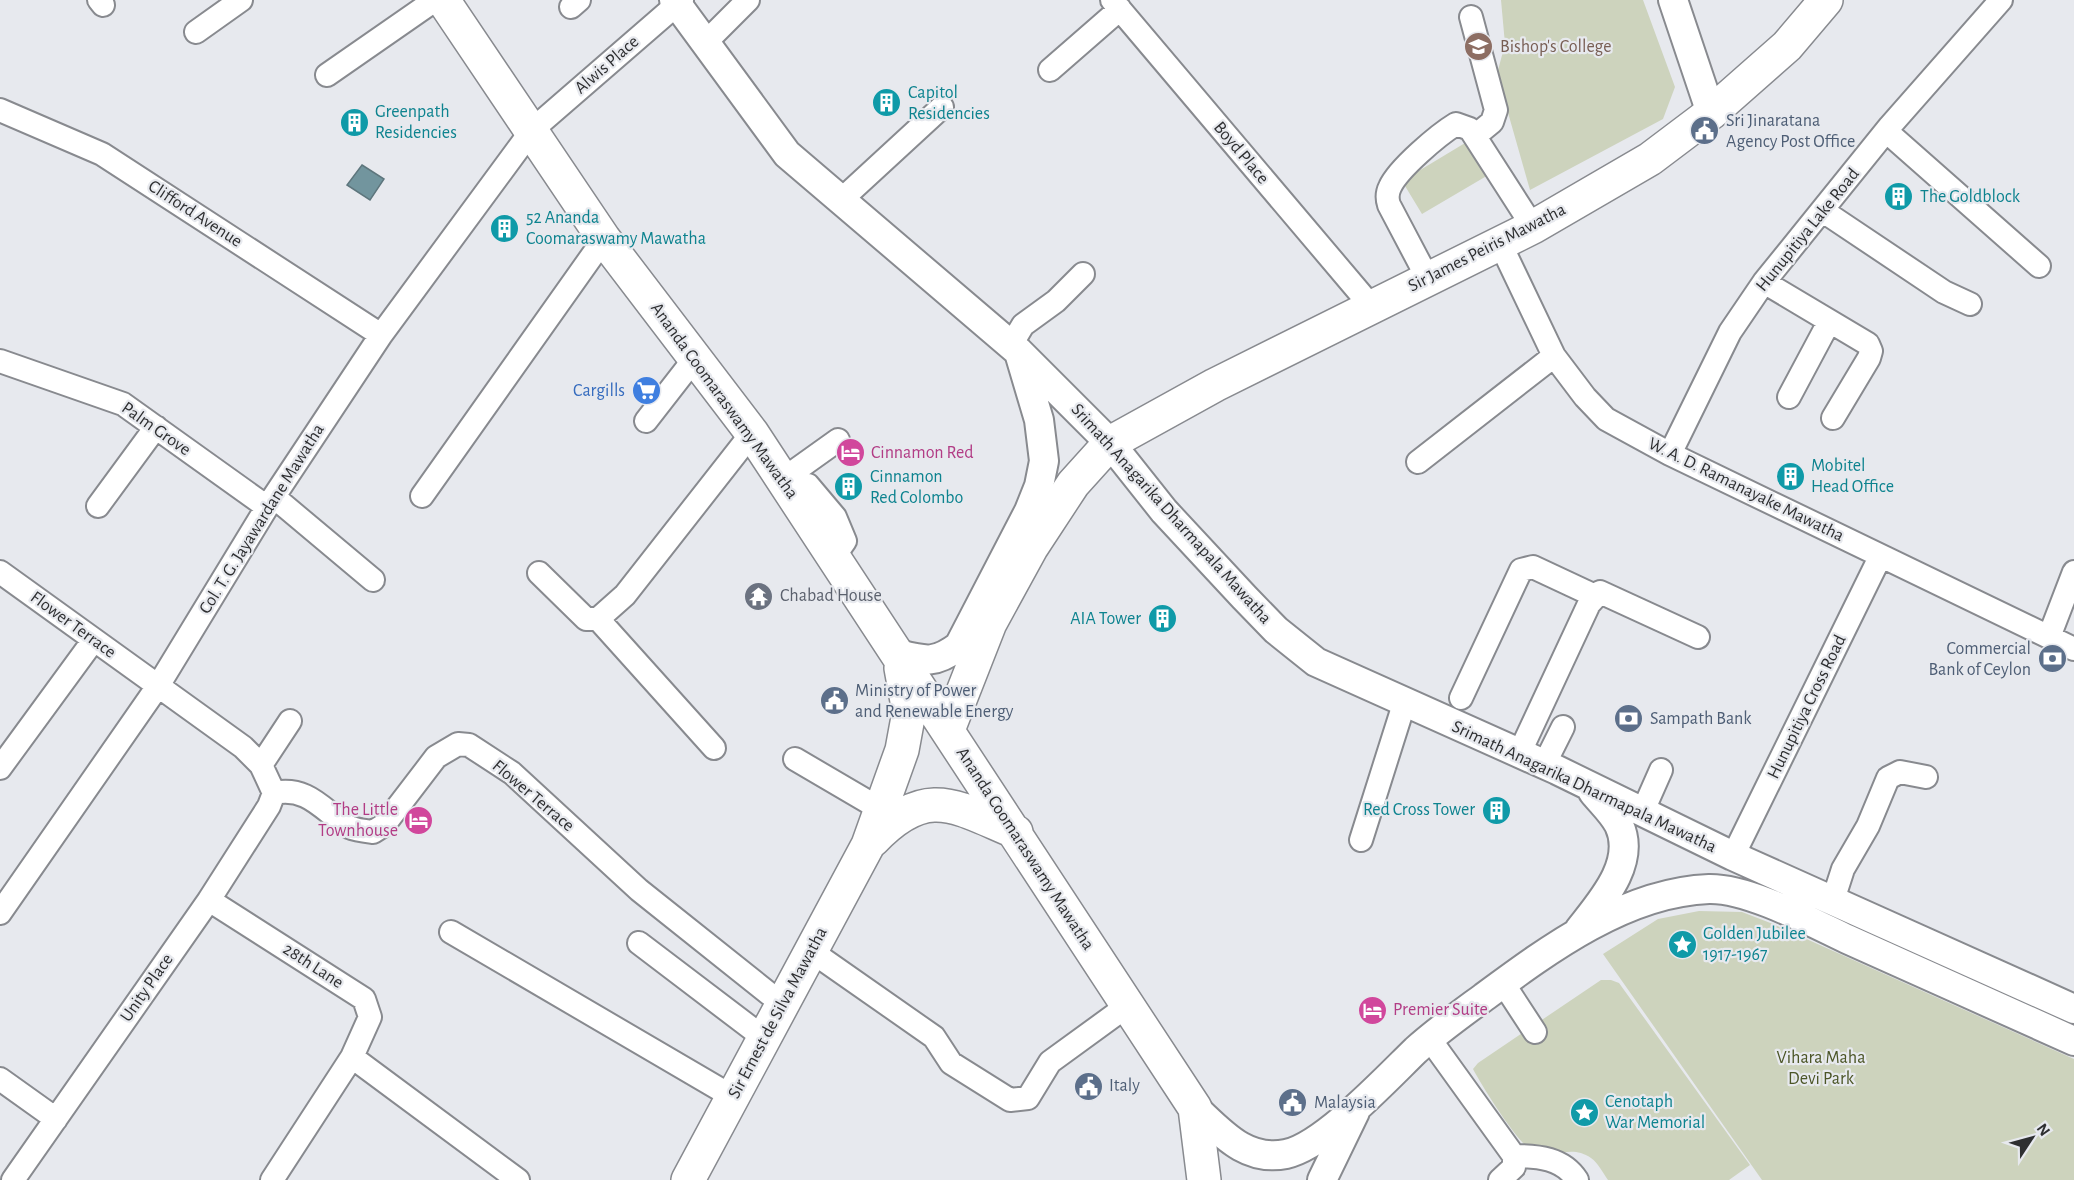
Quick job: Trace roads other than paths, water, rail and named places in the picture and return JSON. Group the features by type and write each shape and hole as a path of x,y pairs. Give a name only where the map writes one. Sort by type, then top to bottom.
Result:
{"highway":[{"name":"Ananda Coomaraswamy Mawatha","path":"443,0 604,238 752,433 1195,1108 1204,1180"},
{"name":"Sir James Peiris Mawatha","path":"1110,443 1215,385 1533,227 1650,159 1711,114 1787,46 1826,0"},
{"path":"948,730 990,623 1031,548 1073,484 1110,443"},
{"name":"Sir Ernest de Silva Mawatha","path":"688,1180 868,845 882,810 901,757 909,712 898,654"},
{"name":"Sir Ernest de Silva Mawatha","path":"868,845 893,818 918,807 946,804 1016,832"}],"main road":[{"path":"1672,0 1711,114"},
{"name":"Srimath Anagarika Dharmapala Mawatha","path":"678,2 705,43 787,154 1015,349 1110,443 1164,511 1276,630 1316,662 1404,704 1532,759 1733,856 2074,1009"},
{"path":"898,654 922,660 939,660 959,645 1029,511 1039,486 1044,461 1039,420 1015,349"},
{"path":"1578,931 1607,894 1621,864 1623,842 1619,826 1589,788"},
{"path":"1195,1108 1242,1149 1272,1155 1289,1153 1306,1146 1359,1105 1429,1038 1578,931 1667,894 1711,889 1736,892 1789,912 2074,1041"},
{"path":"1322,1180 1359,1105"}],"street":[{"path":"196,32 241,0"},
{"path":"327,75 435,0"},
{"path":"705,43 748,0"},
{"name":"Hunupitiya Lake Road","path":"1670,454 1730,332 1764,282 1886,131 2001,0"},
{"name":"Alwis Place","path":"532,130 678,2"},
{"path":"1050,70 1116,5"},
{"name":"Boyd Place","path":"1116,5 1371,306"},
{"path":"1471,17 1496,110 1492,122 1474,136"},
{"path":"841,200 942,107"},
{"name":"Clifford Avenue","path":"0,110 102,154 381,335"},
{"path":"1428,279 1389,206 1389,188 1398,174 1449,129 1462,124 1470,129 1533,227"},
{"name":"Col. T. G. Jayawardane Mawatha","path":"0,913 158,686 270,502 381,335 532,130"},
{"path":"1886,131 2039,267"},
{"path":"1823,211 1944,292 1970,304"},
{"path":"422,495 604,238"},
{"name":"W. A. D. Ramanayake Mawatha","path":"1500,243 1554,356 1606,419 1670,454 2074,649"},
{"path":"1015,349 1023,325 1056,301 1083,274"},
{"path":"1764,282 1868,344 1871,351 1833,418"},
{"path":"1789,397 1829,322"},
{"path":"1418,462 1554,356"},
{"path":"646,421 695,358"},
{"name":"Palm Grove","path":"0,362 123,404 270,502 373,580"},
{"path":"98,506 156,427"},
{"path":"539,573 585,619 598,619 625,595 752,433"},
{"path":"786,484 838,440"},
{"name":"Hunupitiya Cross Road","path":"1733,856 1880,557"},
{"path":"1461,698 1521,570 1533,567 1595,596"},
{"name":"Flower Terrace","path":"0,572 243,747 261,765 274,793 285,790 303,793 352,828 373,832 384,825 436,757 458,744 469,745 512,773 639,890 782,1004"},
{"path":"2049,637 2074,572"},
{"path":"1532,759 1589,604 1600,592 1698,637"},
{"path":"598,619 714,748"},
{"path":"0,768 93,641"},
{"path":"1362,840 1404,704"},
{"path":"261,765 290,721"},
{"path":"1532,759 1563,727"},
{"path":"795,759 882,810"},
{"path":"1642,813 1661,770"},
{"path":"1833,900 1843,869 1868,826 1888,778 1900,772 1926,777"},
{"name":"Unity Place","path":"13,1180 209,900 269,806 274,793"},
{"name":"28th Lane","path":"209,900 364,999 370,1017 351,1058 272,1180"},
{"path":"451,932 733,1096"},
{"path":"639,943 764,1038"},
{"path":"811,951 934,1037 951,1063 1010,1100 1028,1098 1050,1062 1127,1006"},
{"path":"1503,983 1535,1032"},
{"path":"1429,1038 1514,1156 1514,1167 1500,1180"},
{"path":"351,1058 518,1180"},
{"path":"0,1079 56,1119"},
{"path":"1514,1156 1554,1160 1571,1171 1577,1180"}],"water":[{"path":"362,165 384,179 370,200 347,185"}],"place":[{"name":"Bishop's College","path":"1479,47"},
{"name":"Capitol Residencies","path":"887,103"},
{"name":"Greenpath Residencies","path":"354,122"},
{"name":"Sri Jinaratana Agency Post Office","path":"1705,131"},
{"name":"The Goldblock","path":"1899,197"},
{"name":"52 Ananda Coomaraswamy Mawatha","path":"505,228"},
{"name":"Cargills","path":"646,391"},
{"name":"Cinnamon Red","path":"850,453"},
{"name":"Mobitel Head Office","path":"1790,476"},
{"name":"Cinnamon Red Colombo","path":"849,487"},
{"name":"Chabad House","path":"759,596"},
{"name":"AIA Tower","path":"1162,619"},
{"name":"Commercial Bank of Ceylon","path":"2052,659"},
{"name":"Ministry of Power and Renewable Energy","path":"834,701"},
{"name":"Sampath Bank","path":"1629,719"},
{"name":"Red Cross Tower","path":"1496,810"},
{"name":"The Little Townhouse","path":"419,820"},
{"name":"Golden Jubilee 1917-1967","path":"1682,944"},
{"name":"Premier Suite","path":"1372,1010"},
{"name":"Italy","path":"1088,1086"},
{"name":"Malaysia","path":"1293,1103"},
{"name":"Cenotaph War Memorial","path":"1584,1112"}],"park label":[{"name":"Vihara Maha Devi Park","path":"1821,1068"}]}
